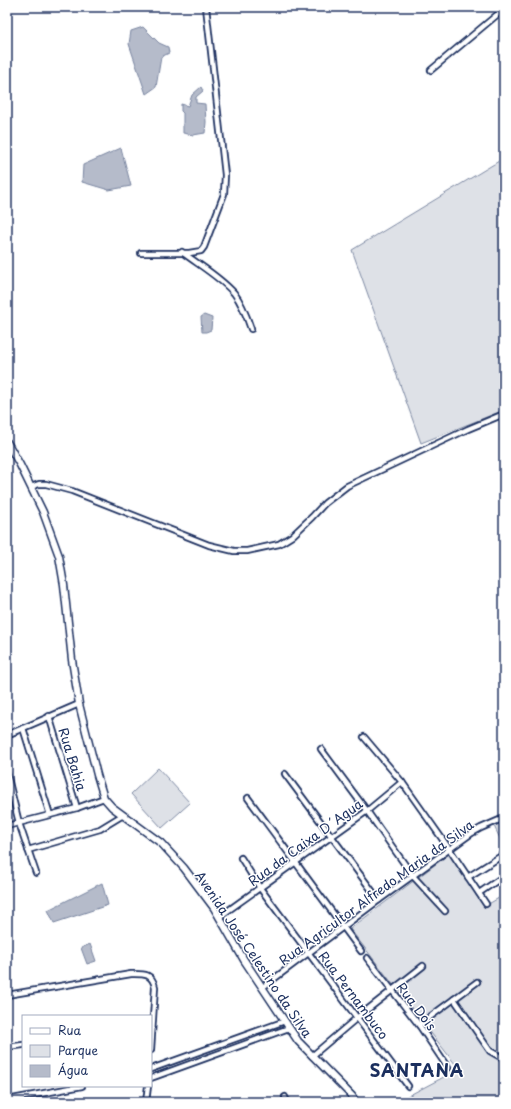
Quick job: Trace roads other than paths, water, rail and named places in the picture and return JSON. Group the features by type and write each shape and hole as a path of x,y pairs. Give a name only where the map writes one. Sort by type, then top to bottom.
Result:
{"street":[{"path":"141,253 199,252 204,247 224,194 225,185 206,7"},
{"path":"431,70 504,9"},
{"path":"182,252 215,276 234,293 244,311 251,329"},
{"path":"31,487 39,484 46,484 72,491 209,545 234,551 248,551 279,544 292,536 330,498 347,486 504,414"},
{"name":"Avenida José Celestino da Silva","path":"7,442 43,512 59,556 79,704 104,798 112,807 148,833 175,857 207,898 244,960 302,1046 352,1096 355,1102"},
{"path":"7,735 79,704"},
{"name":"Rua Bahia","path":"49,716 77,808"},
{"path":"23,728 50,815"},
{"path":"364,737 402,782 486,904"},
{"path":"321,749 368,811 413,876 444,912"},
{"path":"7,774 10,794 36,873"},
{"path":"285,774 379,900"},
{"name":"Rua da Caixa D´Agua","path":"219,916 368,811 402,782"},
{"path":"7,826 77,808 104,798"},
{"path":"248,798 361,950"},
{"path":"28,850 100,829 123,815"},
{"name":"Rua Agricultor Alfredo Maria da Silva","path":"263,987 379,900 481,828 504,818"},
{"path":"468,877 503,855"},
{"name":"Rua Pernambuco","path":"241,858 260,888 358,1017 408,1086"},
{"path":"478,893 504,876"},
{"name":"Rua Dois","path":"367,958 418,1025 448,1068"},
{"path":"312,1056 358,1017 423,966"},
{"path":"7,995 141,974 151,977 154,980 155,987 152,1023"},
{"path":"418,1025 477,982"},
{"path":"454,999 490,1051 504,1059"},
{"path":"152,1070 285,1021"},
{"path":"152,1078 289,1028"},
{"path":"7,1048 22,1045"},
{"path":"7,1100 77,1087"},
{"path":"146,1102 148,1087"}],"water":[{"path":"143,27 159,43 168,47 169,53 161,57 156,87 146,94 129,44 131,31"},
{"path":"201,87 203,91 196,97 196,103 205,104 205,133 193,135 183,133 183,113 181,111 181,104 188,106 192,95"},
{"path":"121,148 131,186 109,190 82,182 83,165"},
{"path":"204,315 212,318 211,330 202,332 201,317"},
{"path":"102,883 108,905 54,923 48,910"},
{"path":"90,944 96,961 87,964 81,948"}],"district":[{"name":"SANTANA","path":"417,1070"}]}
